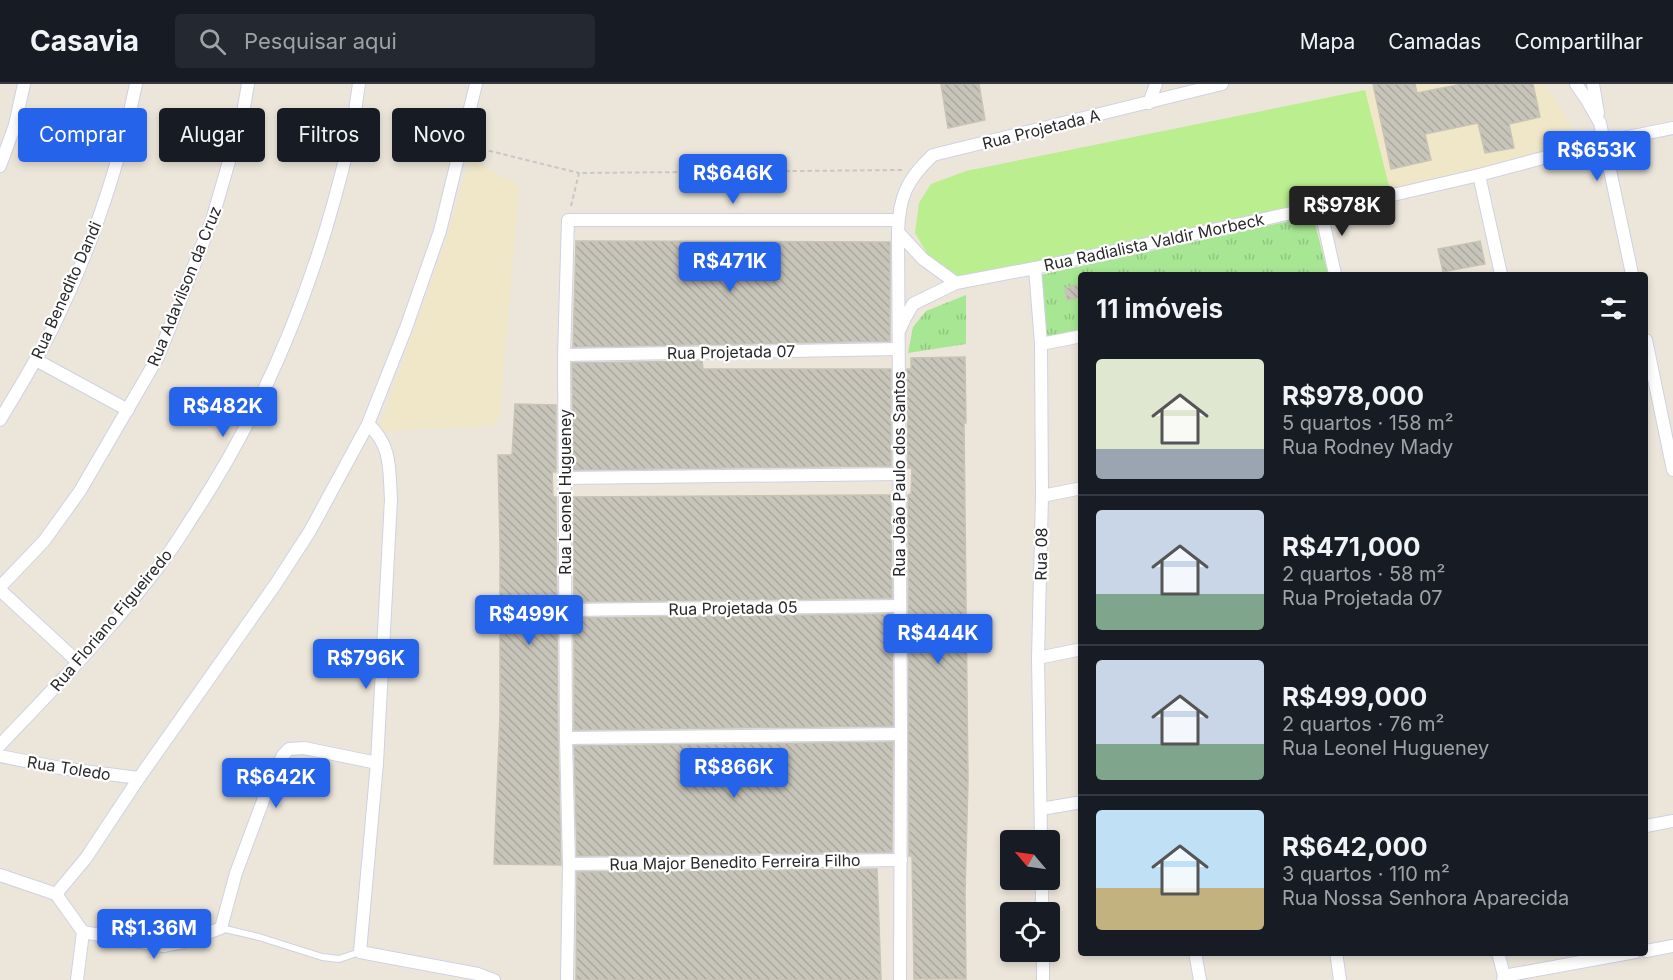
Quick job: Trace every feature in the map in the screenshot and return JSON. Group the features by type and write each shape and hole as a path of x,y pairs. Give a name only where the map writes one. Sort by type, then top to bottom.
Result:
{"street":[{"path":"0,166 15,125 24,84"},
{"name":"Rua Benedito Dandi","path":"131,108 136,84"},
{"name":"Rua Adavilson da Cruz","path":"0,588 44,541 80,491 158,357 212,220 243,113 248,84"},
{"name":"Rua Floriano Figueiredo","path":"0,745 78,662 166,558 211,489 249,423 283,348 331,216 350,140 359,84"},
{"path":"470,108 476,84"},
{"path":"1149,103 1156,84"},
{"name":"Rua Projetada A","path":"898,226 908,182 933,155 1219,84"},
{"path":"1576,84 1600,123"},
{"path":"1593,84 1632,272"},
{"name":"Rua Radialista Valdir Morbeck","path":"956,283 1320,207 1397,194 1604,142 1673,128"},
{"name":"Rua Benedito Dandi","path":"0,420 56,322 98,219 116,162"},
{"path":"56,894 86,858 310,531 368,424 406,328 440,231 456,162"},
{"path":"1479,175 1501,272"},
{"path":"1320,207 1335,272"},
{"path":"568,220 898,226 923,259 956,283 913,304 905,318 898,342"},
{"name":"Rua Leonel Hugueney","path":"567,980 569,864 564,355 568,220"},
{"name":"Rua João Paulo dos Santos","path":"898,226 900,980"},
{"name":"Rua 08","path":"1035,268 1041,344 1042,496 1038,658 1041,830"},
{"path":"1041,344 1078,337"},
{"name":"Rua Projetada 07","path":"564,355 898,342"},
{"path":"1648,350 1673,470"},
{"path":"36,360 128,410"},
{"path":"368,424 377,432 384,444 391,499 377,763 360,952 478,974 494,980"},
{"path":"565,478 898,474"},
{"path":"1042,496 1078,489"},
{"path":"0,588 78,662"},
{"name":"Rua Projetada 05","path":"566,610 899,606"},
{"path":"1038,658 1078,650"},
{"path":"566,738 901,734"},
{"path":"83,932 163,946 184,942 221,928 236,873 264,798 277,767 288,749 304,748 377,763"},
{"name":"Rua Toledo","path":"0,756 60,768 139,778"},
{"path":"1041,809 1078,803"},
{"path":"1648,826 1673,821"},
{"name":"Rua Major Benedito Ferreira Filho","path":"569,864 901,860"},
{"path":"0,875 56,894 83,932 77,980"},
{"path":"1648,951 1673,946"},
{"path":"1196,956 1200,980"},
{"path":"1337,956 1340,980"},
{"path":"1498,956 1503,978 1615,956"},
{"path":"1043,962 1043,980"}],"lane":[{"path":"221,928 259,937 322,957 339,959 360,952"}],"path":[{"path":"486,150 579,173 917,170"},
{"path":"568,220 579,173"}],"shaded area":[{"path":"1390,84 1544,84 1581,141 1543,153 1390,190 1365,90"},
{"path":"469,162 475,162 519,186 500,414 494,426 382,431 380,427 446,240"}],"green space":[{"path":"1365,90 1390,190 985,275 956,277 932,262 915,233 919,203 931,184 966,171"},
{"path":"1313,216 1327,272 1078,272 1078,332 1044,339 1040,275"},
{"path":"966,295 966,344 908,353 913,327 926,311"}],"building":[{"path":"941,84 979,84 985,120 948,128"},
{"path":"1373,84 1415,84 1417,93 1462,84 1533,84 1540,117 1509,124 1514,148 1485,153 1478,123 1425,134 1431,160 1391,169"},
{"path":"576,241 890,242 890,341 573,347"},
{"path":"1480,241 1485,264 1443,272 1438,249"},
{"path":"1078,285 1078,298 1067,300 1065,288"},
{"path":"965,357 968,780 965,894 966,979 914,979 912,856 909,856 908,495 911,494 912,468 908,468 907,369 911,369 911,358"},
{"path":"702,361 703,369 891,369 891,466 573,470 572,363"},
{"path":"515,404 556,405 556,472 552,472 553,497 556,497 561,865 494,864 500,715 498,455 512,455"},
{"path":"891,495 892,598 574,602 573,497"},
{"path":"892,614 893,726 574,730 574,618"},
{"path":"893,742 892,852 577,856 574,746"},
{"path":"877,869 881,980 576,980 577,872"}]}
